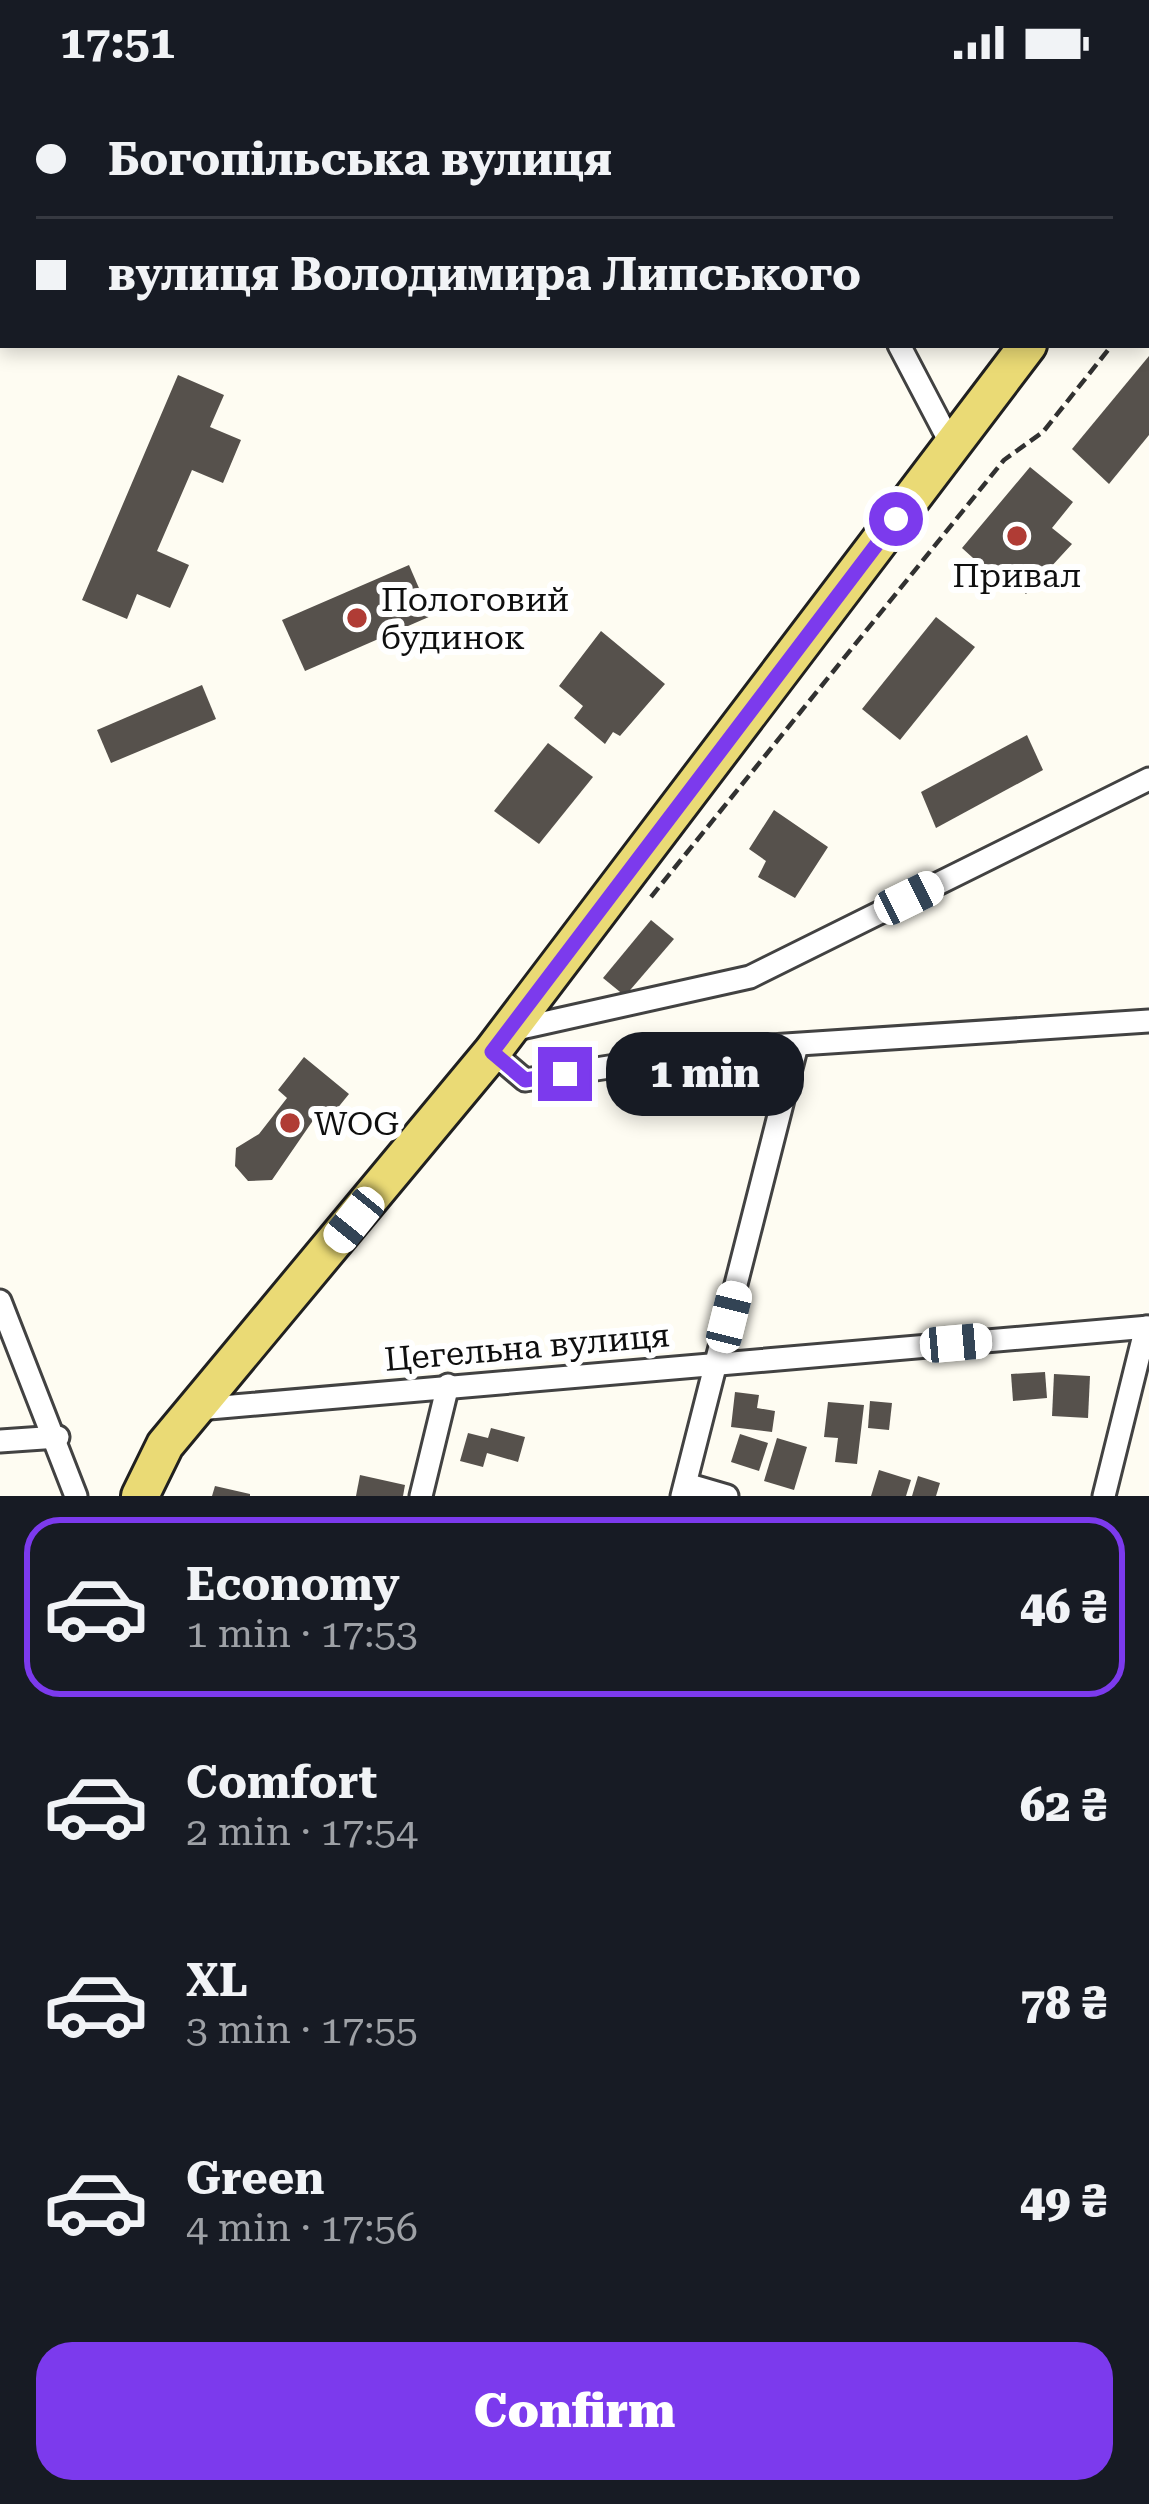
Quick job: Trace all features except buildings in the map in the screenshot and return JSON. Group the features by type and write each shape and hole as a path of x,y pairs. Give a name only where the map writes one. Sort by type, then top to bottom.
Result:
{"main road":[{"path":"140,1496 165,1445 500,1041 1026,348"}],"street":[{"path":"901,348 952,446"},
{"path":"1149,779 750,977 500,1041 525,1080 725,1049 1149,1021"},
{"path":"727,1496 684,1490 797,1045"},
{"path":"0,1300 58,1437 76,1496"},
{"path":"1104,1496 1147,1327"},
{"name":"Цегельна вулиця","path":"198,1409 1147,1327"},
{"path":"421,1496 448,1385"},
{"path":"0,1441 58,1437"},
{"path":"116,1496 165,1445"}],"path":[{"path":"639,912 1004,460 1043,432 1110,348"}],"place":[{"name":"Привал","path":"1017,536"},
{"name":"Пологовий будинок","path":"357,618"},
{"name":"WOG","path":"290,1123"}],"route":[{"path":"565,1074 525,1080 492,1052 896,519"}]}
